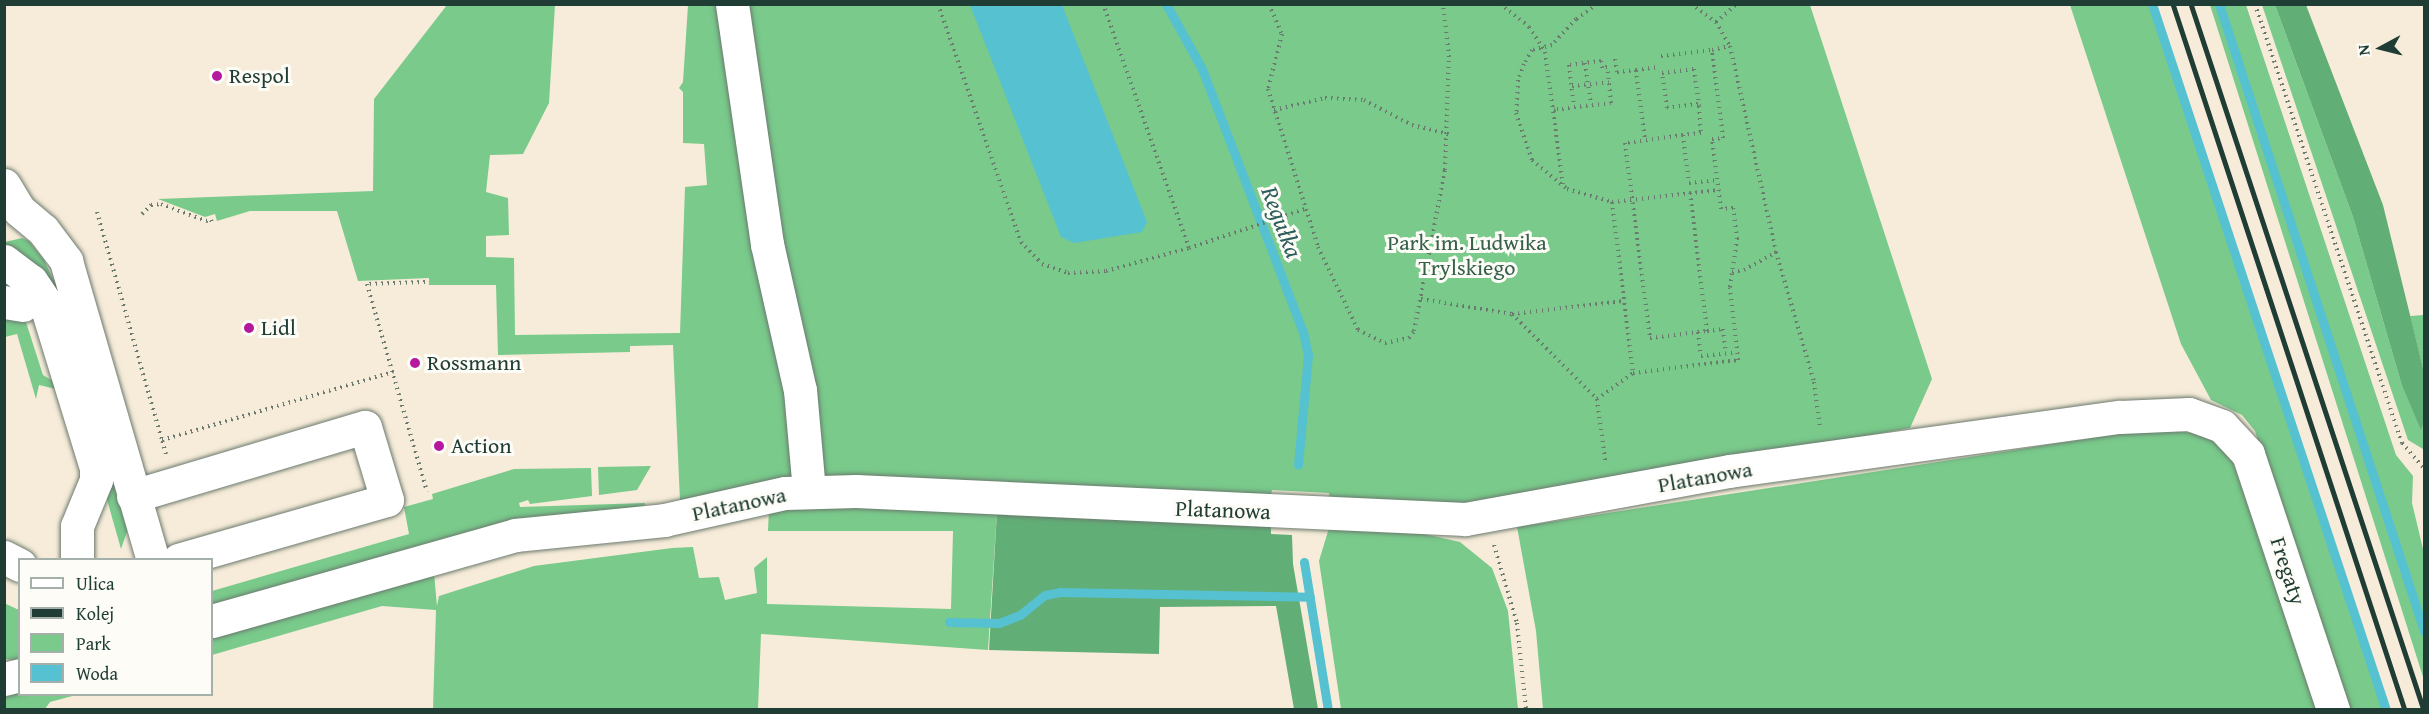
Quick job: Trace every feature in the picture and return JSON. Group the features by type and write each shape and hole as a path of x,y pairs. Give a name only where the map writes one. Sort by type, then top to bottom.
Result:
{"street":[{"path":"732,4 767,244 802,406 809,491"},
{"path":"9,208 43,231 66,261 133,496 158,558"},
{"path":"4,261 22,273 39,292 60,345 97,473 77,526 77,558"},
{"path":"11,297 60,345"},
{"name":"Platanowa","path":"213,621 515,535 664,520 778,494 809,491 1271,513 1481,517 1824,458 2166,413 2208,418 2235,437"},
{"path":"133,496 365,427 387,500 162,558"},
{"name":"Fregaty","path":"2235,437 2259,479 2333,710"},
{"path":"4,557 18,563"}],"path":[{"path":"938,4 1011,217 1030,254 1056,271 1106,271 1243,232 1305,209"},
{"path":"1103,4 1189,248"},
{"path":"1269,4 1282,34 1268,84 1305,209 1330,279 1364,335 1385,343 1409,338 1414,331 1449,134 1449,57 1443,4"},
{"path":"1500,4 1519,17 1543,47 1554,110 1563,186"},
{"path":"1580,4 1584,11"},
{"path":"1597,4 1584,11 1556,42 1532,50 1524,64 1518,80 1516,113 1532,160 1563,186 1612,202 1719,190"},
{"path":"1691,4 1716,22 1730,46 1776,252 1814,382 1824,458"},
{"path":"1716,22 1737,4"},
{"path":"2255,4 2402,443 2424,468"},
{"path":"1661,56 1730,46"},
{"path":"1597,399 1633,373 1738,360 1732,272 1737,239 1733,208 1721,209 1717,180 1712,140 1723,138 1712,50"},
{"path":"1616,59 1617,72 1658,67"},
{"path":"1554,110 1611,103 1607,67 1602,68 1601,61 1569,65 1574,107"},
{"path":"1585,63 1591,105"},
{"path":"1698,105 1667,108 1662,73 1694,69 1698,105 1701,133 1625,143 1650,338 1723,329 1726,353"},
{"path":"1636,70 1645,140"},
{"path":"1572,86 1609,82"},
{"path":"1274,110 1326,98 1364,100 1412,125 1449,134"},
{"path":"1683,135 1689,183 1717,180"},
{"path":"1690,193 1707,331"},
{"path":"1612,202 1633,373"},
{"path":"142,214 151,205 161,204 212,220 213,225"},
{"path":"97,212 174,484"},
{"path":"1732,272 1744,270 1776,252"},
{"path":"425,282 367,284 404,403 427,492"},
{"path":"1420,299 1512,314 1624,301"},
{"path":"1512,314 1597,399 1609,494"},
{"path":"1698,332 1701,356 1737,352"},
{"path":"162,440 393,372"},
{"path":"1481,517 1502,561 1517,622 1526,710"}],"green space":[{"name":"Park im. Ludwika Trylskiego","path":"447,5 555,5 549,103 523,154 490,155 486,192 508,198 509,235 486,236 486,257 514,258 515,335 680,333 685,187 707,185 704,144 683,143 683,92 679,88 683,82 688,5 1810,5 1932,379 1910,428 1478,506 1330,503 1329,493 1272,490 1270,500 680,501 673,345 630,346 630,352 498,355 496,285 429,285 429,278 358,281 337,211 250,211 217,221 215,214 205,217 158,199 373,191 374,99"},
{"path":"2070,5 2156,5 2388,709 2348,709 2255,431 2242,415 2211,400 2181,344"},
{"path":"2210,5 2246,5 2396,455 2413,476 2412,503 2424,553 2424,680"},
{"path":"2262,5 2275,5 2353,217 2402,386 2421,429 2424,422 2423,449 2408,440"},
{"path":"2275,5 2306,5 2383,205 2424,372 2424,422 2421,430 2402,386 2353,217"},
{"path":"22,238 29,241 44,260 62,299 5,247 5,242"},
{"path":"4,309 24,316 43,375 61,386 60,390 39,385 36,399 17,334 5,337"},
{"path":"2424,315 2424,372 2410,316"},
{"path":"2157,428 2199,434 2216,443 2232,461 2245,485 2318,709 1543,709 1536,631 1517,527"},
{"path":"651,466 637,490 599,495 598,467"},
{"path":"591,468 592,496 530,504 528,500 519,503 520,507 645,503 644,510 213,608 213,591 409,534 404,507 433,499 432,494 514,469"},
{"path":"111,471 128,529 121,549 104,489"},
{"path":"784,503 997,512 988,650 761,634 758,709 433,709 436,610 382,606 213,655 213,636 434,573 437,606 439,596 534,566 672,548 693,547 699,578 719,577 725,600 757,593 754,568 767,557 767,604 951,609 953,531 768,531 769,508"},
{"path":"997,512 1271,525 1271,534 1292,535 1293,564 1318,709 1294,709 1276,606 1160,607 1159,654 989,650"},
{"path":"1393,527 1460,542 1492,568 1508,611 1518,709 1341,709 1319,561 1329,528"},
{"path":"4,603 18,610 18,661 5,659"},
{"path":"18,690 18,696 72,696 50,702 45,709 5,710 5,697"}],"water":[{"path":"970,5 1062,5 1147,222 1142,232 1074,243 1061,237"}],"waterway":[{"name":"Regułka","path":"1166,4 1202,69 1303,332 1308,355 1298,465"},
{"path":"2152,4 2386,710"},
{"path":"2219,4 2424,631"},
{"name":"Regułka","path":"1304,562 1328,710"},
{"path":"949,622 999,623 1020,615 1045,595 1060,592 1310,597"}],"railway":[{"path":"2173,4 2405,710"},
{"path":"2191,4 2424,710"}],"place":[{"name":"Respol","path":"217,76"},
{"name":"Lidl","path":"249,328"},
{"name":"Rossmann","path":"415,363"},
{"name":"Action","path":"439,446"}]}
